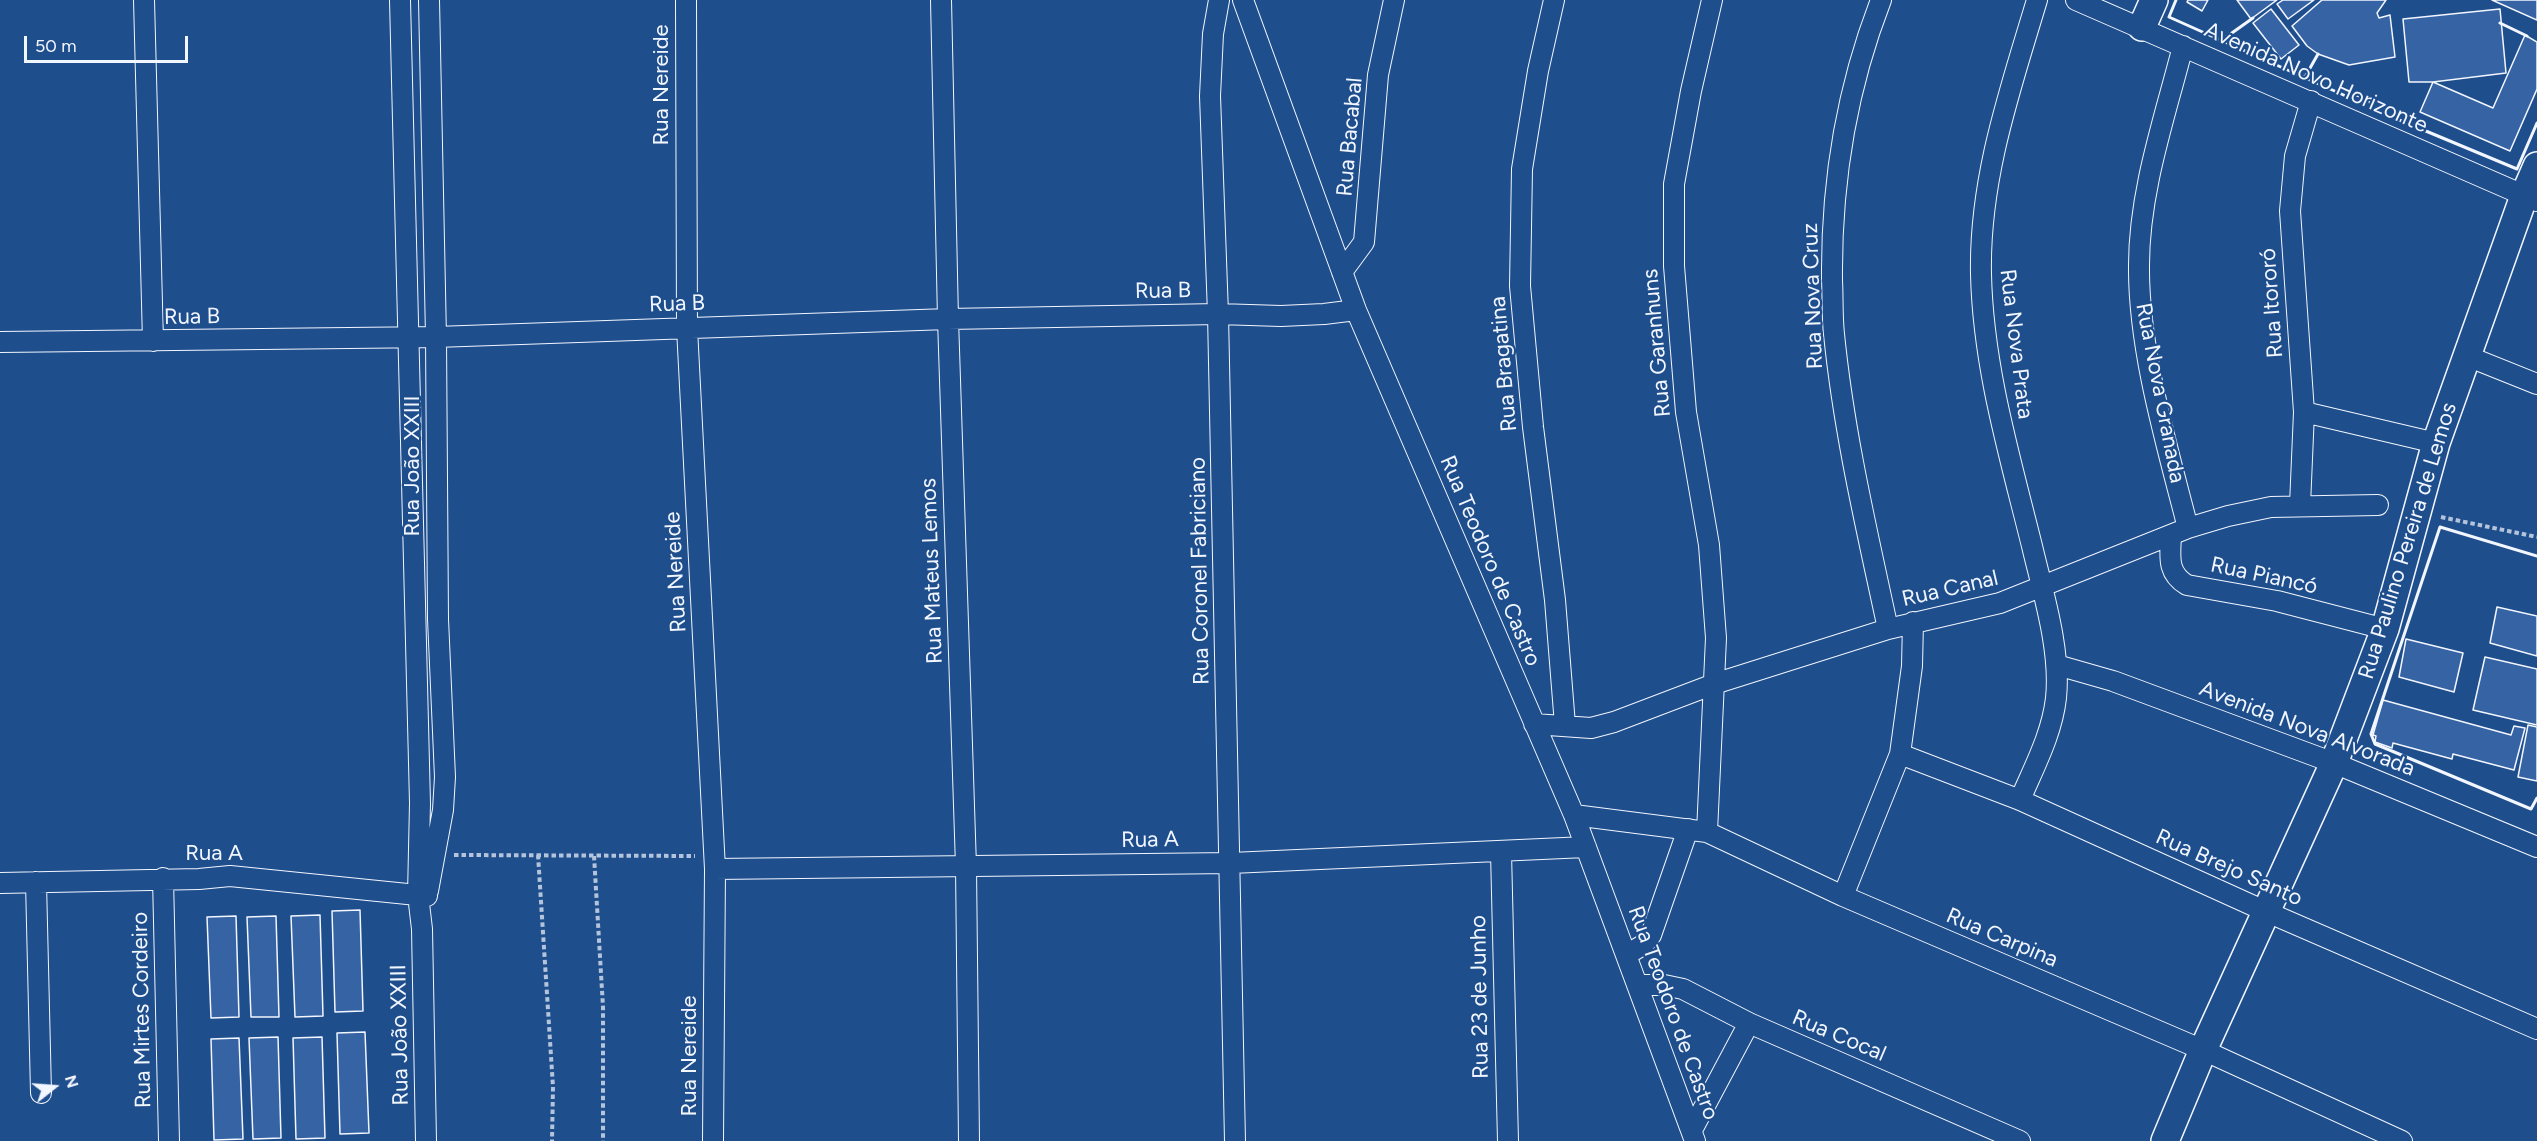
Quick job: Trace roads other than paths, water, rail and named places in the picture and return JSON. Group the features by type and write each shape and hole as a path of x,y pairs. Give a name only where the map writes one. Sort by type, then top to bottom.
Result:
{"street":[{"path":"144,0 153,341"},
{"name":"Rua João XXIII","path":"400,0 426,1141"},
{"name":"Rua João XXIII","path":"422,896 435,855 443,810 445,777 438,619 436,337 429,0"},
{"name":"Rua Nereide","path":"686,0 687,328 715,863 713,1141"},
{"name":"Rua Mateus Lemos","path":"941,0 948,319 966,866 969,1141"},
{"name":"Rua Coronel Fabriciano","path":"1219,0 1213,34 1210,96 1218,314 1235,1141"},
{"name":"Rua Teodoro de Castro","path":"1243,0 1356,310 1574,815 1694,1135"},
{"name":"Rua Bacabal","path":"1342,272 1364,242 1378,75 1394,0"},
{"name":"Rua Bragatina","path":"1554,0 1538,71 1522,170 1520,286 1533,427 1555,600 1565,725"},
{"name":"Rua Garanhuns","path":"1626,955 1643,945 1651,935 1697,831 1714,684 1716,638 1708,545 1686,412 1674,266 1674,184 1691,91 1712,0"},
{"name":"Rua Nova Cruz","path":"1881,0 1866,40 1850,96 1838,159 1832,246 1833,332 1842,400 1888,629"},
{"name":"Rua Nova Prata","path":"2020,800 2053,719 2056,665 2042,588 1995,400 1985,328 1981,274 1986,194 1996,137 2037,0"},
{"name":"Avenida Novo Horizonte","path":"2076,0 2311,101 2530,199"},
{"path":"2142,27 2154,0"},
{"name":"Rua Nova Granada","path":"2179,532 2147,349 2139,265 2143,207 2183,46"},
{"name":"Rua Itororó","path":"2300,505 2304,412 2290,211 2295,156 2311,101"},
{"name":"Rua Paulino Pereira de Lemos","path":"2165,1141 2203,1050 2334,763 2385,630 2436,443 2467,356 2530,199 2537,166"},
{"name":"Rua B","path":"0,342 436,337 948,319 1218,314 1292,315 1356,310"},
{"path":"2467,356 2537,384"},
{"path":"2304,412 2436,443"},
{"name":"Rua Canal","path":"1534,724 1591,728 1614,722 1714,684 1888,629 2000,603 2179,532 2228,516 2271,507 2378,504"},
{"name":"Rua Piancó","path":"2179,532 2172,571 2177,579 2187,585 2277,601 2385,630"},
{"path":"1843,896 1900,754 1912,666 1913,622"},
{"name":"Avenida Nova Alvorada","path":"2056,665 2113,681 2334,763 2537,847"},
{"name":"Rua Brejo Santo","path":"1900,754 2020,800 2267,912 2537,1029"},
{"name":"Rua Carpina","path":"1574,815 1697,831 2203,1050 2402,1141"},
{"name":"Rua A","path":"715,863 966,866 1231,863 1586,847"},
{"name":"Rua 23 de Junho","path":"1501,852 1508,1141"},
{"name":"Rua A","path":"0,883 199,879 230,876 422,896"},
{"name":"Rua Mirtes Cordeiro","path":"163,878 169,1141"},
{"path":"36,882 41,1093"},
{"name":"Rua Cocal","path":"1637,985 1664,985 1683,989 1749,1023 2020,1141"},
{"path":"1694,1135 1749,1023"}]}
